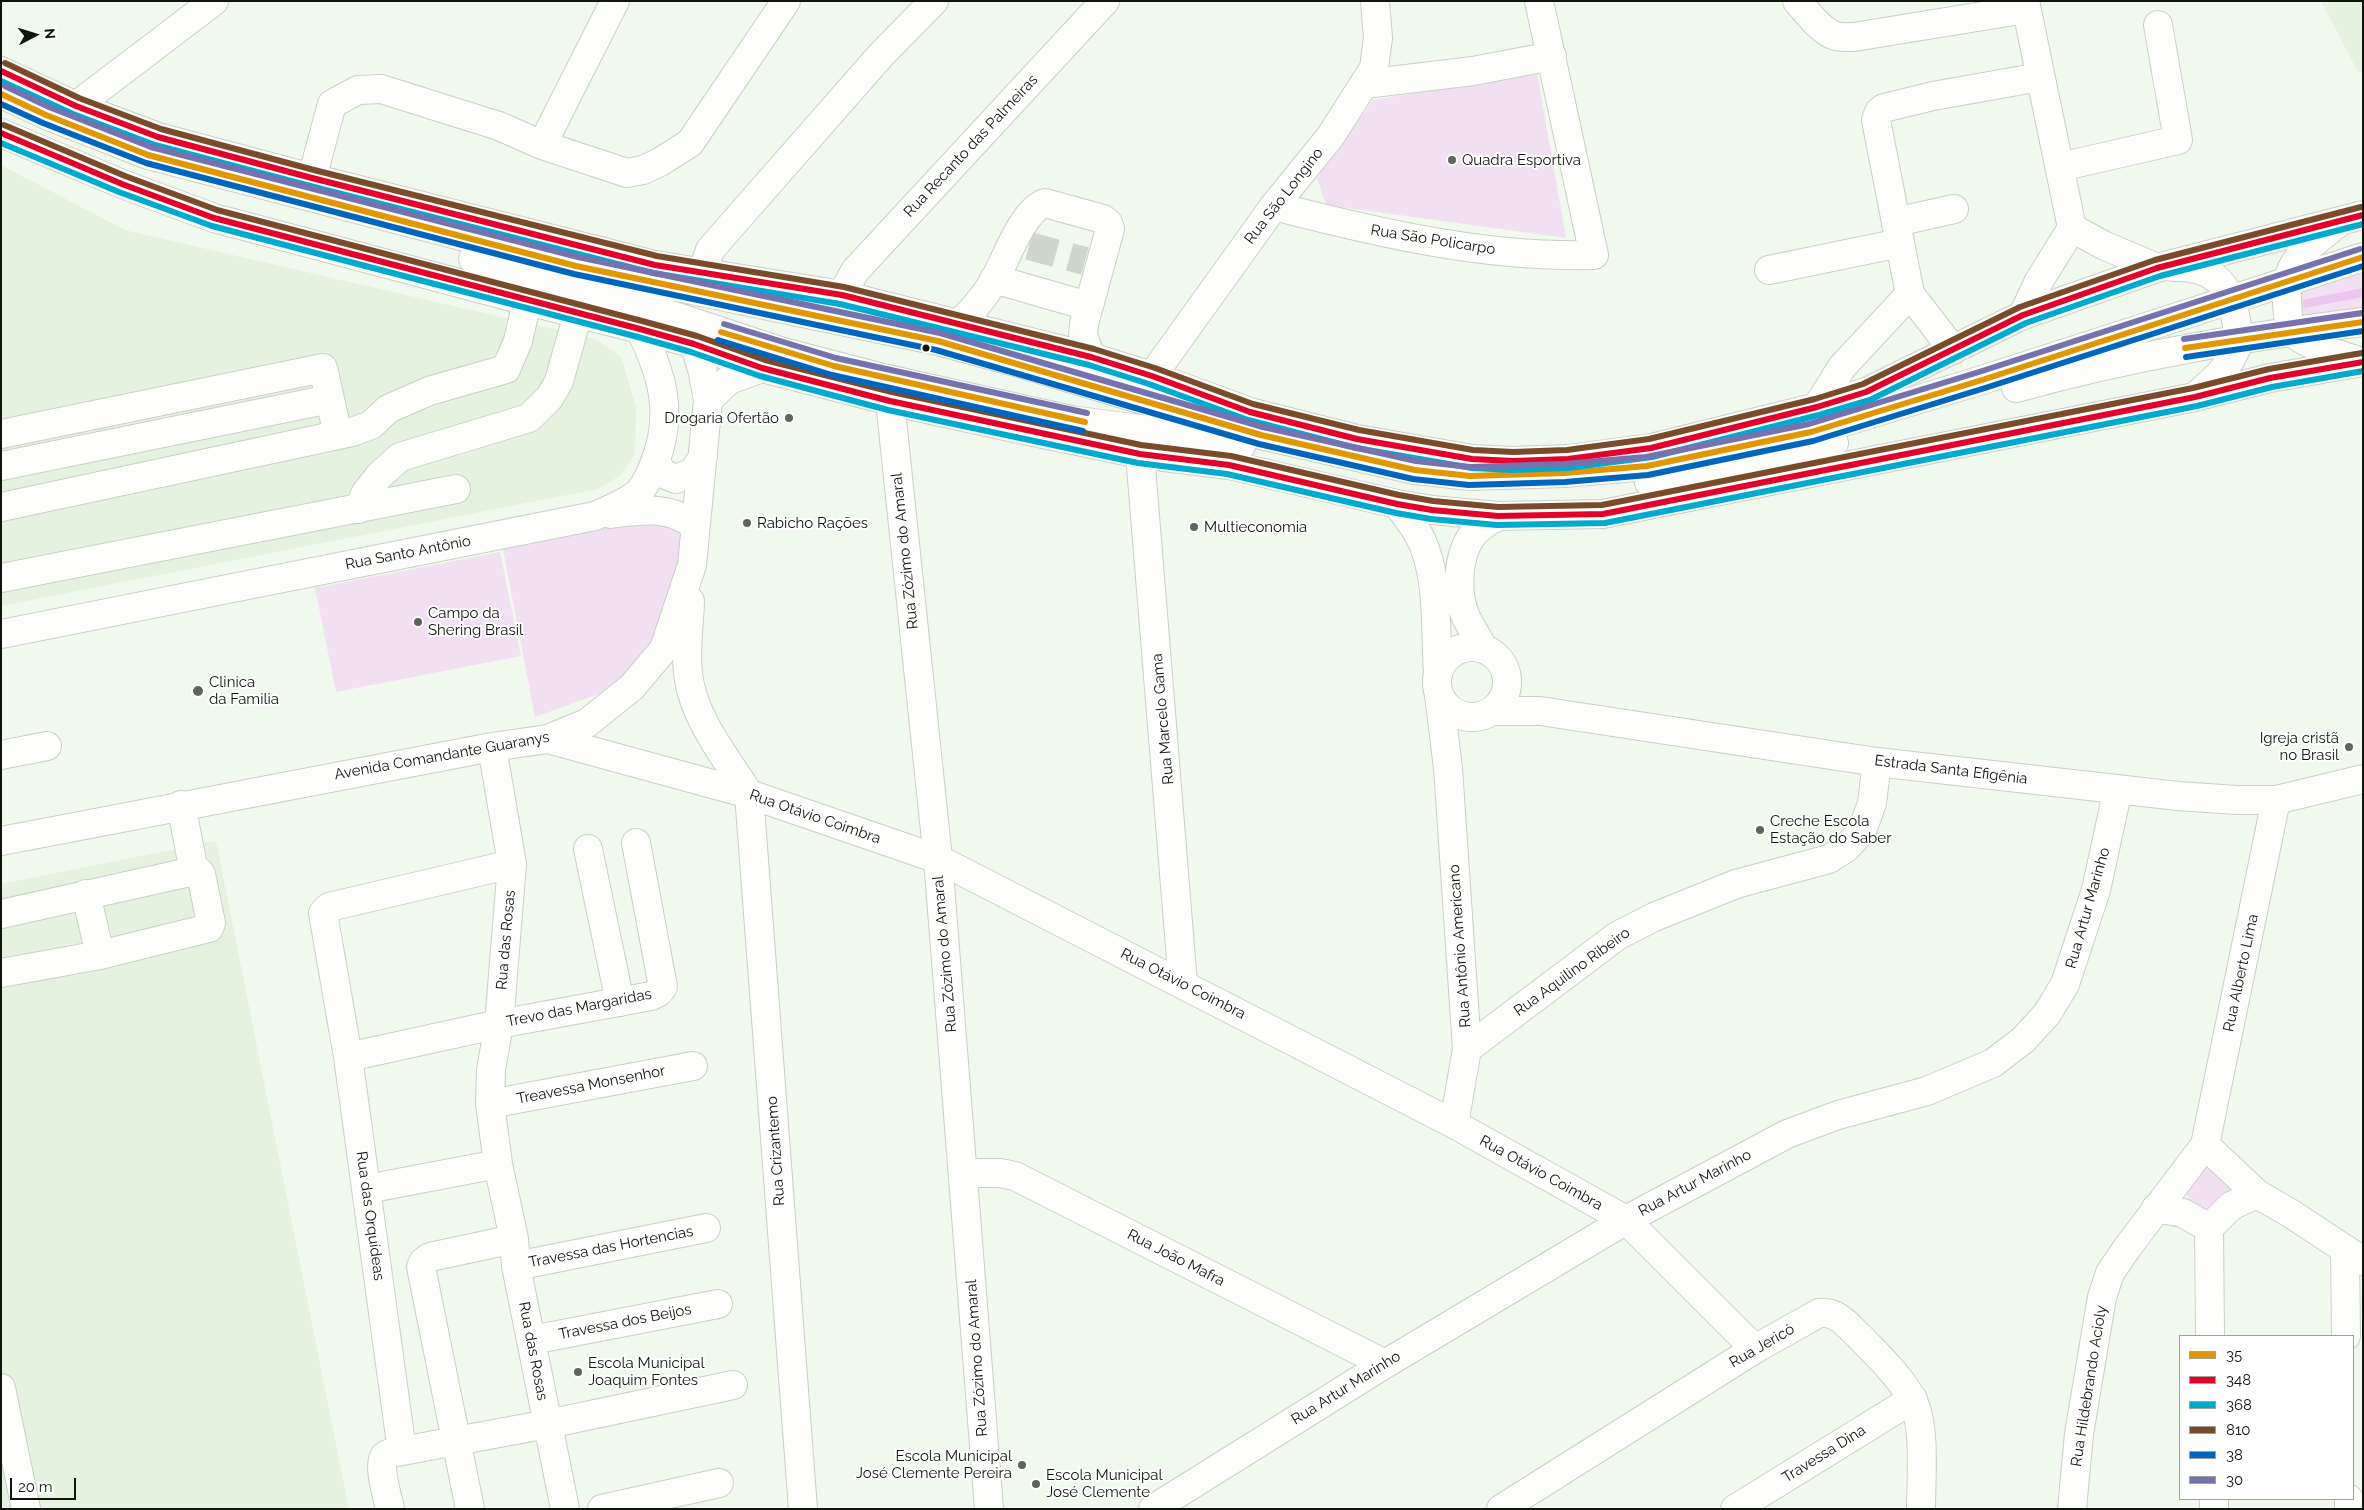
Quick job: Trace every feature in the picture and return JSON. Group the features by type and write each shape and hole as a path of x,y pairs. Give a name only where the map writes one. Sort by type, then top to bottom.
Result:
{"street":[{"path":"76,106 214,1"},
{"path":"542,144 615,1"},
{"path":"312,178 332,104 358,90 381,89 500,126 542,144 626,173 643,170 660,162 690,143 786,1"},
{"path":"702,273 710,250 881,55 934,1"},
{"name":"Rua Recanto das Palmeiras","path":"842,295 855,271 1105,1"},
{"name":"Rua São Longino","path":"1152,376 1274,206 1330,137 1365,84 1374,68 1378,38 1375,1"},
{"path":"1365,84 1473,71 1552,56 1539,1"},
{"path":"1797,1 1826,31 1834,36 1842,37 1854,37 2025,5 2072,228 2039,281 2023,315"},
{"path":"2060,167 2178,140 2158,26"},
{"name":"Rua São Policarpo","path":"1274,206 1358,228 1497,252 1565,256 1594,255 1552,56"},
{"path":"1,71 76,106 158,137 312,178 655,265 842,295 1091,357 1152,376 1250,412 1358,439 1472,459 1568,459 1651,448 1817,408 1866,392 2023,315 2158,268 2354,216"},
{"path":"1953,350 1910,294 1876,120 1879,112 1884,108 1933,96 2040,77"},
{"path":"1,94 46,115 148,154 576,266 928,338 1261,435 1415,470 1470,476 1565,473 1647,466 1811,432 1991,377 2363,257"},
{"path":"1,114 49,136 118,161 510,269 690,332 1071,420 1207,438 1377,480 1422,489 1520,494 1594,489 1707,474 1796,455 2086,368 2189,347 2363,322"},
{"path":"1,133 122,184 214,218 640,329 690,332 762,368 890,401 1140,454 1229,465 1397,504 1432,510 1498,516 1603,514 2195,397 2270,378 2363,362"},
{"path":"958,324 975,308 1021,244 1032,209 1045,203 1103,219 1108,223 1110,229 1092,263 1083,335 1091,357"},
{"path":"1769,270 1898,232 1954,209"},
{"path":"2354,216 2311,244 2296,261 2286,282 2285,300 2290,331 2302,341 2363,362"},
{"path":"2072,228 2103,245 2158,268 2193,267 2207,272 2220,280 2232,300 2239,341 2234,354 2221,374 2195,397"},
{"name":"Avenida Comandante Guaranys","path":"1,841 181,805 492,747 548,739 587,723 632,687 664,649 692,565 694,525 708,400 702,370 690,332 670,286 655,265"},
{"path":"994,279 1088,306"},
{"path":"1817,408 1842,367 1910,294"},
{"path":"1,507 338,435 371,425 388,409 429,391 506,369 518,341 527,301"},
{"path":"359,509 365,494 379,476 400,457 530,418 550,397 559,381 578,314"},
{"name":"Rua Santo Antônio","path":"1,634 595,516 627,501 648,481 663,441 666,421 664,398 652,354 640,329"},
{"path":"1,434 323,368 338,435"},
{"path":"708,400 729,380 762,368"},
{"path":"1,466 330,399"},
{"name":"Rua Zózimo do Amaral","path":"890,401 938,859 989,1509"},
{"name":"Rua Marcelo Gama","path":"1140,454 1183,984"},
{"path":"656,459 661,473 676,479 693,472 703,457"},
{"path":"1,578 456,489"},
{"name":"Rua Antônio Americano","path":"1397,504 1418,532 1432,578 1438,684 1448,768 1467,1049 1454,1124"},
{"path":"595,516 650,509 674,512 694,525"},
{"path":"1483,648 1465,616 1460,579 1464,552 1471,536 1498,516"},
{"path":"692,565 688,667 691,693 699,713 749,794"},
{"path":"1506,672 1505,694 1500,703 1482,714 1461,716 1452,711 1438,684 1442,662 1450,654 1460,648 1472,646 1483,648 1501,662 1506,672 1540,711"},
{"name":"Estrada Santa Efigênia","path":"1482,714 1540,711 1877,762 2118,789 2237,800 2276,800 2363,779"},
{"name":"Rua Antônio Americano","path":"1448,768 1482,714"},
{"name":"Rua Otávio Coimbra","path":"548,739 749,794 938,859 1454,1124 1626,1220 1755,1349"},
{"path":"1,756 47,746"},
{"name":"Rua das Rosas","path":"492,747 512,864 499,1024 491,1070 490,1104 498,1164 565,1509"},
{"name":"Rua Aquilino Ribeiro","path":"1467,1049 1617,936 1654,917 1736,884 1829,859 1846,848 1862,831 1866,821 1872,803 1877,762"},
{"name":"Rua Artur Marinho","path":"1153,1509 1384,1364 1626,1220 1787,1134 1838,1115 1952,1083 1993,1063 2023,1040 2047,1014 2065,984 2096,890 2118,789"},
{"name":"Rua Crizantemo","path":"749,794 803,1509"},
{"name":"Rua Alberto Lima","path":"2205,1146 2276,800"},
{"path":"181,805 194,871"},
{"name":"Trevo das Margaridas","path":"348,1056 499,1024 651,996 659,992 663,987 636,843"},
{"path":"588,849 620,1002"},
{"name":"Rua das Orquídeas","path":"402,1452 348,1056 322,917 324,910 329,907 512,864"},
{"path":"1,914 198,871 201,874 211,923 209,928 100,955 1,973"},
{"path":"86,894 100,955"},
{"name":"Treavessa Monsenhor","path":"490,1104 693,1066"},
{"path":"2205,1146 2257,1194 2354,1256 2346,1335"},
{"name":"Rua Hildebrando Acioly","path":"2072,1509 2079,1434 2102,1296 2110,1274 2156,1208 2205,1146"},
{"path":"367,1189 498,1164"},
{"name":"Rua João Mafra","path":"963,1173 1000,1173 1015,1176 1384,1364"},
{"path":"2210,1335 2208,1228 2231,1206 2257,1194"},
{"path":"2156,1208 2183,1213 2208,1228"},
{"name":"Travessa das Hortencias","path":"456,1440 422,1275 423,1262 430,1258 515,1253 706,1228"},
{"name":"Travessa dos Beijos","path":"532,1340 718,1304"},
{"name":"Rua Jericó","path":"1501,1509 1755,1349 1819,1313 1827,1312 1839,1317 1885,1363 1913,1399 1921,1445 1921,1509"},
{"path":"390,1509 381,1467 382,1458 386,1454 548,1424 733,1385"},
{"path":"1,1388 26,1509"},
{"name":"Travessa Dina","path":"1735,1509 1913,1399"},
{"path":"456,1440 470,1509"},
{"path":"602,1509 719,1483"}],"shaded area":[{"path":"2321,1 2363,1 2363,71 2358,72"},
{"path":"1537,72 1566,238 1326,205 1317,178 1373,100"},
{"path":"1,165 125,230 596,339 621,357 636,407 635,454 621,475 598,489 1,606"},
{"path":"2363,265 2363,310 2302,317 2292,288"},
{"path":"2363,288 2363,297 2304,308 2302,300"},
{"path":"646,516 687,531 680,567 650,651 618,687 535,717 502,544"},
{"name":"Campo da Shering Brasil","path":"500,552 521,656 336,692 315,588"},
{"path":"216,841 349,1509 1,1509 1,884"},
{"path":"2206,1165 2217,1169 2228,1184 2228,1192 2224,1200 2217,1206 2209,1209 2200,1208 2192,1202 2185,1191"}],"tunnel":[{"path":"1029,246 1085,261"}],"transit line":[{"name":"810","path":"5,63 79,98 161,129 314,170 657,256 844,287 1094,349 1155,368 1253,404 1359,430 1473,450 1513,452 1567,450 1649,439 1815,399 1863,384 2020,307 2155,260 2361,207"},
{"name":"348","path":"1,71 76,106 158,137 312,178 655,265 842,295 1091,357 1152,376 1250,412 1357,439 1472,459 1513,461 1568,459 1651,448 1817,407 1866,392 2023,315 2157,268 2363,215"},
{"name":"368","path":"1,81 73,114 155,145 310,186 653,273 840,304 1089,365 1149,384 1248,420 1356,448 1472,468 1513,470 1568,468 1652,457 1819,415 1870,400 2026,323 2160,276 2363,224"},
{"name":"30","path":"5,86 49,107 151,147 578,257 940,333 1263,427 1416,461 1470,467 1564,464 1646,457 1809,424 1979,372 2360,249"},
{"name":"35","path":"1,94 46,115 148,155 576,266 938,341 1261,435 1415,470 1470,476 1565,473 1647,466 1811,432 1982,380 2363,257"},
{"name":"38","path":"1,104 43,123 146,163 574,274 936,350 1259,444 1413,479 1469,485 1565,482 1648,475 1813,441 1985,388 2363,266"},
{"name":"810","path":"4,125 125,176 217,210 697,336 765,360 892,392 1141,445 1231,456 1399,495 1433,501 1498,507 1602,505 2193,388 2269,369 2362,353"},
{"name":"348","path":"1,133 122,184 214,218 640,329 694,344 762,368 890,401 1140,454 1229,465 1397,504 1432,510 1498,516 1603,514 2195,397 2270,378 2363,362"},
{"name":"368","path":"1,143 119,192 212,226 638,337 691,352 760,376 888,410 1138,463 1227,474 1396,513 1431,519 1497,525 1605,523 2197,406 2272,387 2363,371"},
{"name":"30","path":"2184,339 2362,313"},
{"name":"35","path":"2185,348 2363,322"},
{"name":"30","path":"724,324 836,358 1087,413"},
{"name":"38","path":"2186,357 2363,331"},
{"name":"35","path":"721,332 834,366 1085,422"},
{"name":"38","path":"718,340 832,375 1083,431"}],"place":[{"name":"Quadra Esportiva","path":"1452,160"},
{"name":"Drogaria Ofertão","path":"789,418"},
{"name":"Rabicho Rações","path":"747,523"},
{"name":"Multieconomia","path":"1194,527"},
{"name":"Campo da Shering Brasil","path":"418,622"},
{"name":"Clinica da Familia","path":"198,691"},
{"name":"Igreja cristã no Brasil","path":"2349,747"},
{"name":"Creche Escola Estação do Saber","path":"1760,830"},
{"name":"Escola Municipal Joaquim Fontes","path":"578,1372"},
{"name":"Escola Municipal José Clemente Pereira","path":"1022,1465"},
{"name":"Escola Municipal José Clemente","path":"1036,1484"}]}
